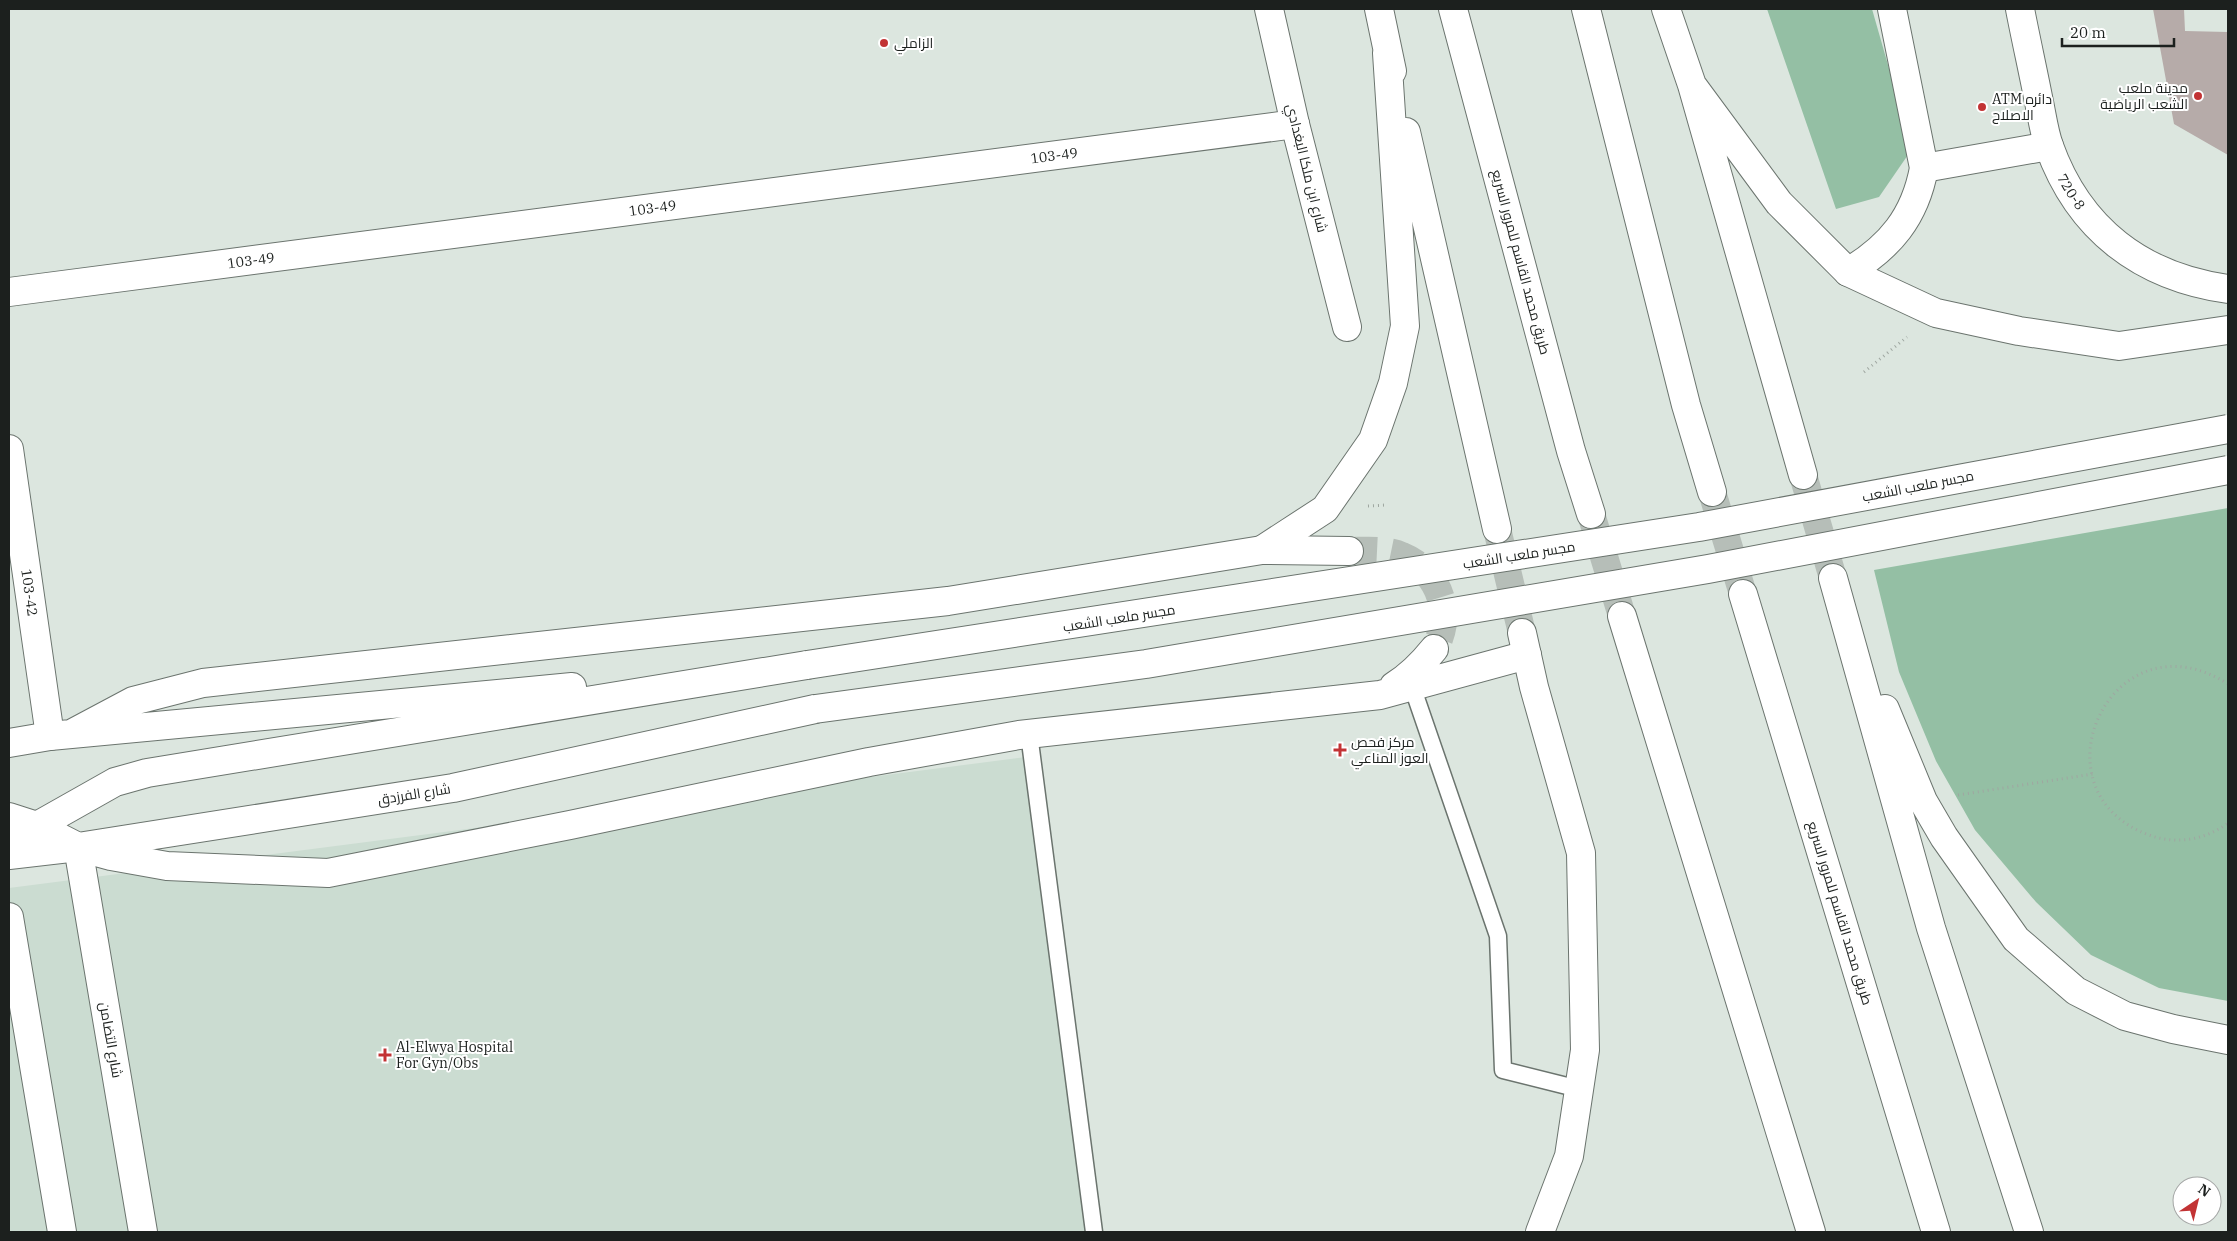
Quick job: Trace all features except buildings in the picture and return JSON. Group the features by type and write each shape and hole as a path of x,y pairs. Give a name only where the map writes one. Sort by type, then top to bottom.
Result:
{"main road":[{"name":"شارع ابن ملكا البغدادي","path":"1269,9 1295,124 1347,327"},
{"path":"1379,9 1497,528"},
{"name":"طريق محمد القاسم للمرور السريع","path":"1453,9 1571,451 1591,514"},
{"path":"1586,9 1686,405 1712,492"},
{"path":"1666,9 1692,85 1802,475"},
{"path":"1848,272 1868,260 1886,245 1901,227 1922,185 1924,168 1892,9"},
{"name":"720-8","path":"2020,9 2049,146 2072,195 2106,237 2152,268 2203,286 2228,290"},
{"path":"1262,550 1325,509 1373,440 1394,382 1405,326 1388,53"},
{"path":"1692,85 1779,203 1848,272 1936,313 2019,331 2119,346 2228,330"},
{"name":"103-49","path":"9,292 1295,124"},
{"path":"1924,168 2049,146"},
{"name":"مجسر ملعب الشعب","path":"807,666 1699,527 2228,429"},
{"name":"103-42","path":"9,449 60,735"},
{"name":"شارع الفرزدق","path":"9,855 78,847 453,788 815,709 1146,664 1708,570 2228,470"},
{"path":"60,735 133,701 203,683 948,601 1262,550 1348,551"},
{"path":"2029,1232 1931,928 1833,578 1923,801 1944,838 2016,939 2076,991 2126,1016 2173,1029 2228,1040"},
{"name":"طريق محمد القاسم للمرور السريع","path":"1743,594 1936,1232"},
{"path":"1622,616 1811,1232"},
{"path":"9,816 37,826 78,847 111,856 167,866 328,873 570,825 869,762 1029,734 1380,695 1412,686 1524,644 1534,687 1581,854 1585,1050 1569,1156 1540,1232"},
{"path":"1380,695 1406,678 1434,649"},
{"path":"9,743 60,735 807,666"},
{"path":"9,848 37,826 116,782 147,774 807,666"},
{"name":"شارع التضامن","path":"78,847 144,1232"},
{"path":"9,916 11,947 62,1232"}],"lane":[{"path":"1412,686 1498,936 1503,1070 1579,1089"},
{"path":"1029,734 1094,1232"}],"path":[{"path":"1864,372 1936,313"},
{"path":"2228,684 2210,672 2182,666 2152,669 2126,682 2105,702 2092,729 2089,758 2096,786 2112,811 2134,830 2162,840 2191,840 2217,831 2228,823"},
{"path":"1923,801 2093,774"}],"shaded area":[{"path":"1026,757 1089,1232 9,1232 9,888"}],"green space":[{"path":"1767,9 1872,9 1912,149 1879,197 1836,209"},
{"path":"2228,508 2228,1001 2159,988 2091,955 2036,902 1975,830 1936,761 1899,672 1874,570"}],"tunnel":[{"path":"1803,475 1833,578"},
{"path":"1712,492 1743,594"},
{"path":"1591,514 1622,616"},
{"path":"1497,529 1522,633"},
{"path":"1349,551 1389,552 1415,563 1426,572 1440,595 1443,608 1440,636 1434,649"}],"place":[{"name":"الزاملي","path":"884,43"},
{"name":"مدينة ملعب الشعب الرياضية","path":"2198,96"},
{"name":"ATM دائره الاصلاح","path":"1982,107"},
{"name":"مركز فحص العوز المناعي","path":"1340,750"},
{"name":"Al-Elwya Hospital For Gyn/Obs","path":"385,1055"}]}
